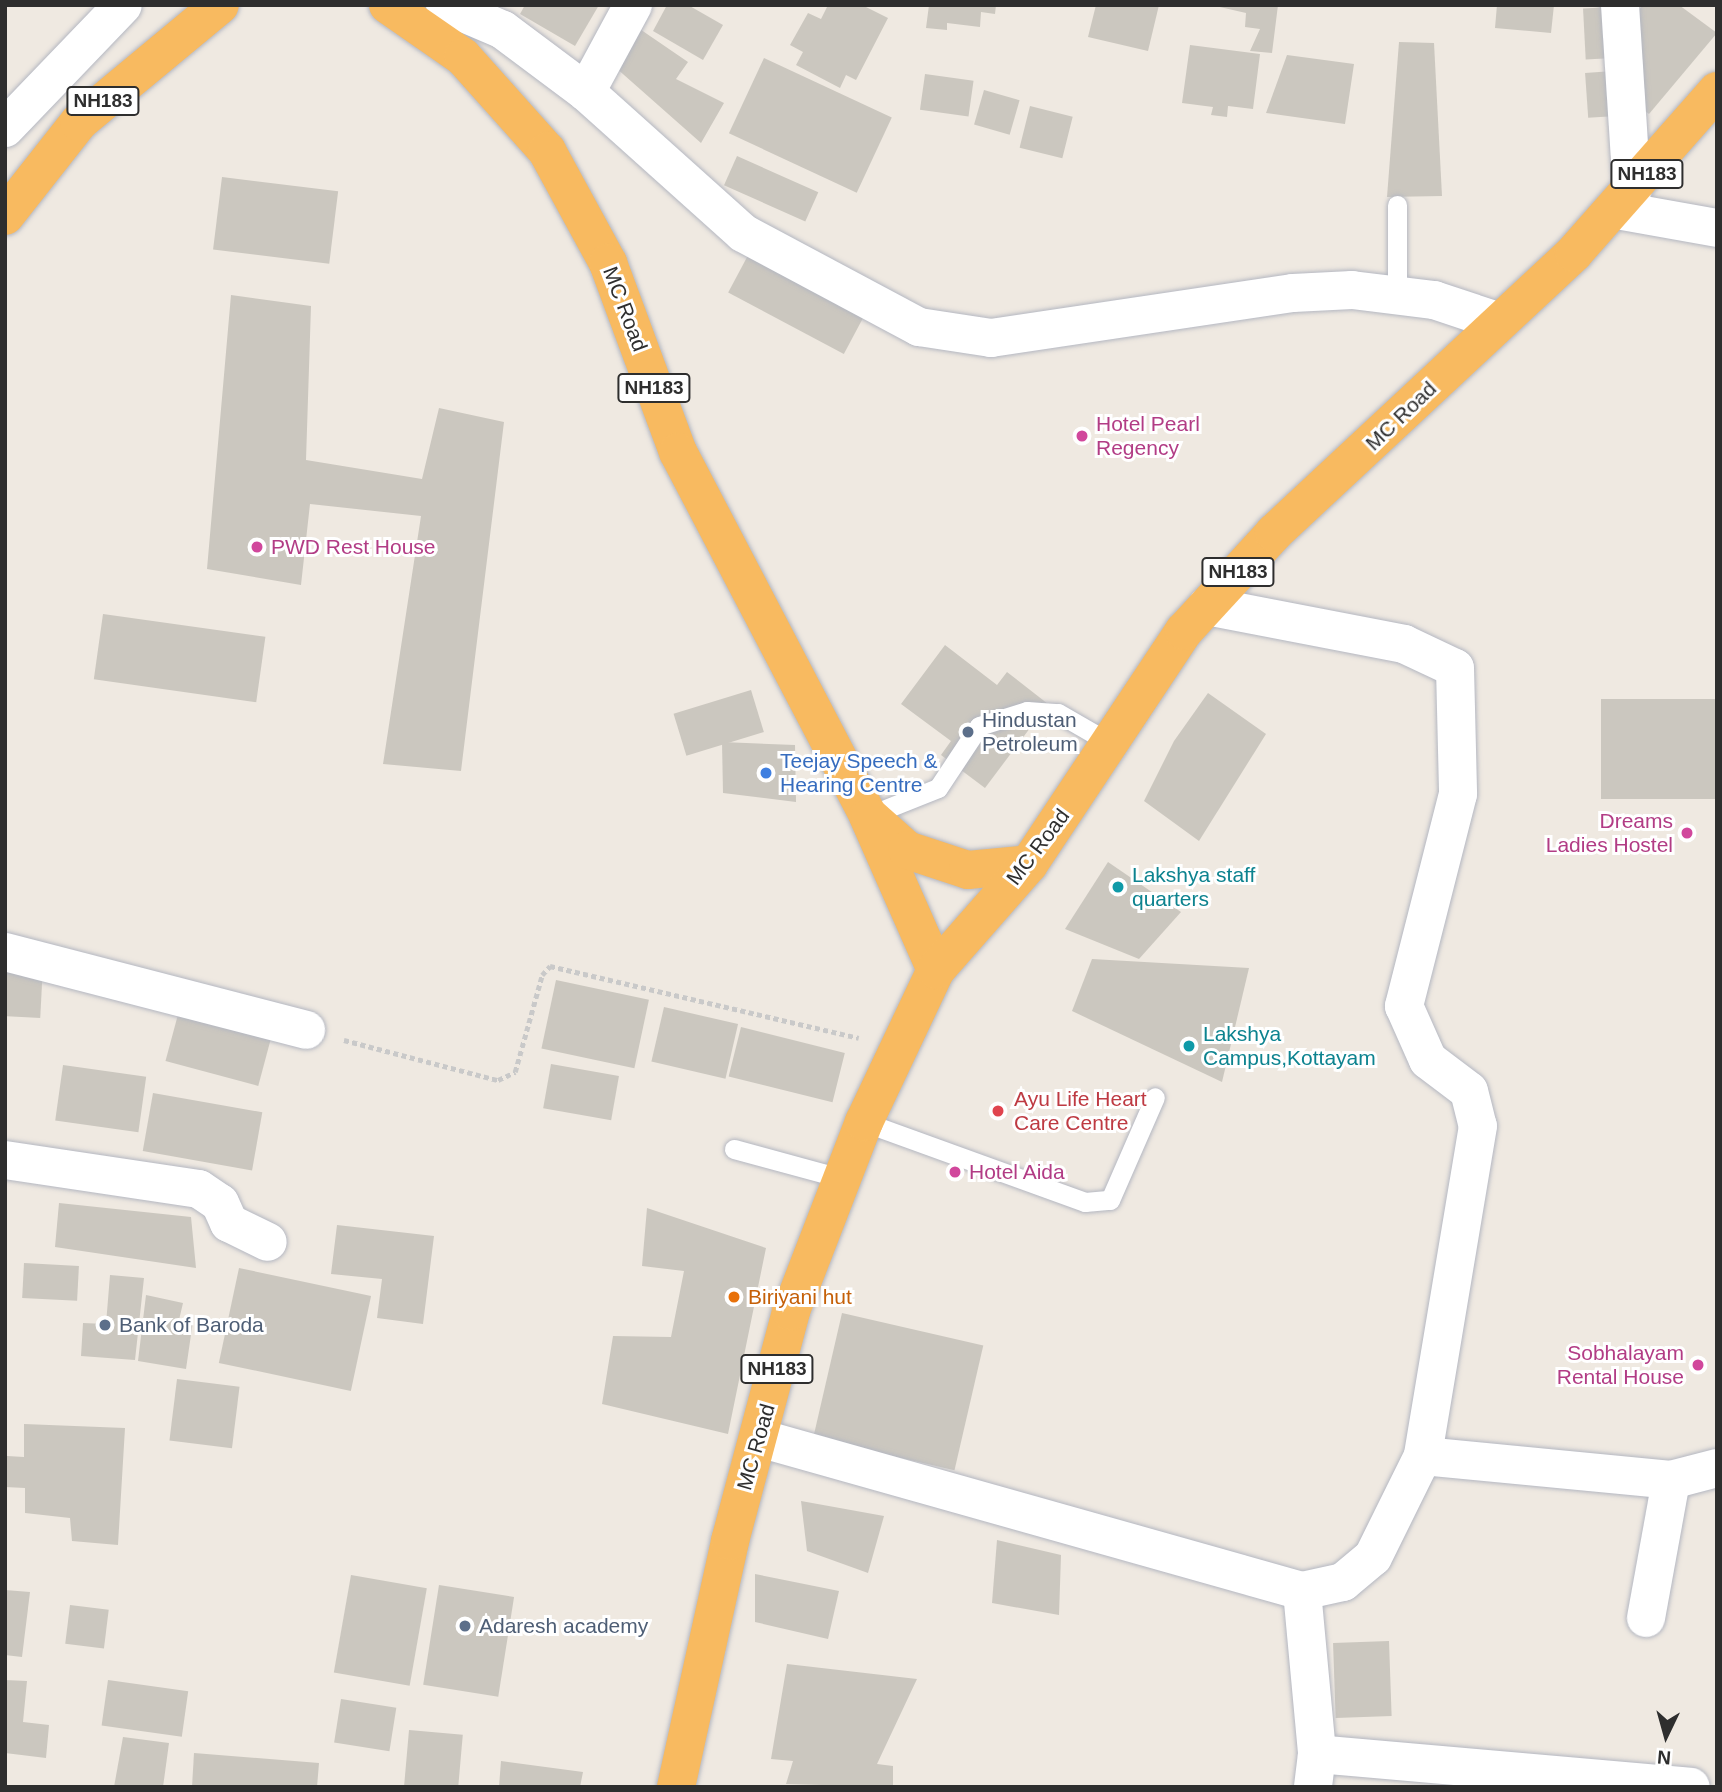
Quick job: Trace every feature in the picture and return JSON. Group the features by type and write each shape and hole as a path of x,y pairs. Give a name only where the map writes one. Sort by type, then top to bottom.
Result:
{"highway":[{"name":"NH183","path":"5,216 79,122 220,5"},
{"name":"MC Road","path":"388,5 463,57 547,151 608,263 678,452 868,816 936,970"},
{"name":"MC Road","path":"676,1787 791,1311 864,1122 936,970 1029,864 1207,606 1497,321 1624,201 1717,91"},
{"name":"NH183","path":"868,816 907,850 968,870 1029,864"}],"street":[{"path":"5,128 123,5"},
{"path":"445,5 503,30 586,92 743,233 919,327 955,337 1034,333 1293,292 1397,293 1497,321"},
{"path":"586,92 633,5"},
{"path":"1620,5 1624,201 1717,228"},
{"path":"759,1438 1302,1591 1343,1583 1373,1557 1423,1456 1478,1126 1469,1091 1428,1060 1404,1006 1458,794 1455,668 1404,644 1207,606"},
{"path":"5,952 306,1030"},
{"path":"5,1160 200,1189 220,1203 229,1223 268,1242"},
{"path":"1423,1456 1671,1480 1717,1468"},
{"path":"1646,1618 1671,1480"},
{"path":"1302,1591 1315,1771 1691,1787"}],"lane":[{"path":"1397,205 1397,293"},
{"path":"868,816 938,788 979,726 1027,711 1058,713 1110,743"},
{"path":"864,1122 1085,1202 1110,1200 1155,1097"},
{"path":"734,1149 841,1178"}],"path":[{"path":"306,1030 498,1080 515,1072 550,966 899,1049"}],"building":[{"path":"525,5 599,5 575,46 520,14"},
{"path":"667,5 688,5 723,25 703,60 653,31"},
{"path":"828,5 862,5 888,18 856,80 846,75 840,88 796,65 803,52 790,45 808,13 821,19"},
{"path":"929,5 996,5 995,14 981,12 980,27 947,23 947,30 926,28"},
{"path":"1096,5 1159,5 1148,51 1088,37"},
{"path":"1211,5 1278,5 1272,53 1250,51 1260,29 1245,27 1246,13"},
{"path":"1497,5 1554,5 1551,33 1495,28"},
{"path":"1643,5 1679,5 1717,33 1649,114 1629,99 1625,26"},
{"path":"1611,7 1614,58 1586,59 1583,8"},
{"path":"631,23 688,62 676,79 724,103 701,143 615,67"},
{"path":"1399,42 1434,43 1442,196 1387,197"},
{"path":"1190,45 1260,54 1253,109 1228,106 1227,117 1211,115 1213,107 1182,103"},
{"path":"1287,55 1354,64 1345,124 1266,113"},
{"path":"764,58 892,118 857,193 729,133"},
{"path":"1613,71 1616,116 1588,118 1585,73"},
{"path":"925,74 974,81 969,116 920,110"},
{"path":"984,90 1020,100 1010,135 974,125"},
{"path":"1030,106 1073,117 1062,158 1020,148"},
{"path":"737,156 818,192 805,221 724,185"},
{"path":"222,177 338,191 329,264 213,249"},
{"path":"754,244 870,306 844,354 728,293"},
{"name":"PWD Rest House","path":"231,295 311,306 306,460 422,479 439,408 504,422 461,771 383,764 421,516 310,504 301,585 207,569"},
{"path":"103,614 265,637 256,702 94,679"},
{"path":"945,645 997,685 1007,672 1048,704 985,788 941,755 951,741 901,704"},
{"path":"751,690 764,732 686,756 674,714"},
{"path":"1208,693 1266,734 1199,841 1144,801 1174,741"},
{"path":"1601,699 1717,699 1717,799 1601,799"},
{"path":"722,742 795,745 796,802 723,793"},
{"name":"Lakshya staff quarters","path":"1108,862 1181,912 1139,959 1065,929"},
{"name":"Lakshya Campus,Kottayam","path":"1092,959 1249,968 1222,1082 1072,1011"},
{"path":"5,964 43,966 40,1018 5,1016"},
{"path":"556,980 649,1000 634,1068 541,1048"},
{"path":"180,1007 273,1032 258,1086 166,1061"},
{"path":"664,1007 738,1024 725,1079 651,1062"},
{"path":"741,1027 845,1053 832,1102 729,1076"},
{"path":"551,1064 619,1076 611,1120 543,1108"},
{"path":"63,1065 146,1077 138,1132 55,1120"},
{"path":"153,1093 262,1112 252,1170 143,1151"},
{"path":"59,1203 191,1217 196,1268 55,1247"},
{"path":"647,1208 766,1248 728,1434 602,1404 613,1336 671,1337 684,1271 642,1266"},
{"path":"337,1225 434,1236 423,1324 377,1318 382,1279 331,1274"},
{"path":"24,1263 79,1266 77,1301 22,1298"},
{"path":"239,1268 371,1296 351,1391 219,1363"},
{"path":"110,1275 144,1278 135,1360 81,1356 83,1323 106,1324"},
{"path":"146,1295 183,1303 179,1320 193,1321 186,1369 138,1361"},
{"path":"842,1313 983,1346 954,1470 813,1438"},
{"path":"177,1379 240,1387 232,1448 169,1441"},
{"path":"24,1424 125,1428 118,1545 72,1541 70,1518 25,1513 25,1488 5,1487 7,1456 24,1457"},
{"path":"801,1501 884,1516 868,1573 807,1551"},
{"path":"997,1540 1061,1555 1059,1615 992,1603"},
{"path":"755,1574 839,1591 828,1639 755,1622"},
{"path":"351,1575 427,1588 410,1686 334,1672"},
{"path":"439,1585 514,1597 498,1697 423,1685"},
{"path":"5,1590 30,1592 22,1657 5,1655"},
{"path":"70,1605 109,1610 104,1648 65,1644"},
{"path":"1389,1641 1392,1716 1336,1718 1333,1643"},
{"path":"787,1664 917,1679 877,1764 893,1766 893,1787 786,1784 793,1761 771,1759"},
{"path":"5,1680 27,1681 23,1722 49,1725 46,1758 5,1753"},
{"path":"108,1680 188,1691 182,1737 102,1726"},
{"path":"341,1699 396,1708 389,1751 334,1742"},
{"path":"409,1730 463,1735 458,1787 404,1787"},
{"path":"123,1737 169,1743 163,1787 114,1787"},
{"path":"194,1753 319,1763 317,1787 192,1787"},
{"path":"501,1761 583,1772 580,1787 499,1787"}],"place":[{"name":"Hotel Pearl Regency","path":"1082,436"},
{"name":"PWD Rest House","path":"257,547"},
{"name":"Hindustan Petroleum","path":"968,732"},
{"name":"Teejay Speech & Hearing Centre","path":"766,773"},
{"name":"Dreams Ladies Hostel","path":"1687,833"},
{"name":"Lakshya staff quarters","path":"1118,887"},
{"name":"Lakshya Campus,Kottayam","path":"1189,1046"},
{"name":"Ayu Life Heart Care Centre","path":"998,1111"},
{"name":"Hotel Aida","path":"955,1172"},
{"name":"Biriyani hut","path":"734,1297"},
{"name":"Bank of Baroda","path":"105,1325"},
{"name":"Sobhalayam Rental House","path":"1698,1365"},
{"name":"Adaresh academy","path":"465,1626"}]}
